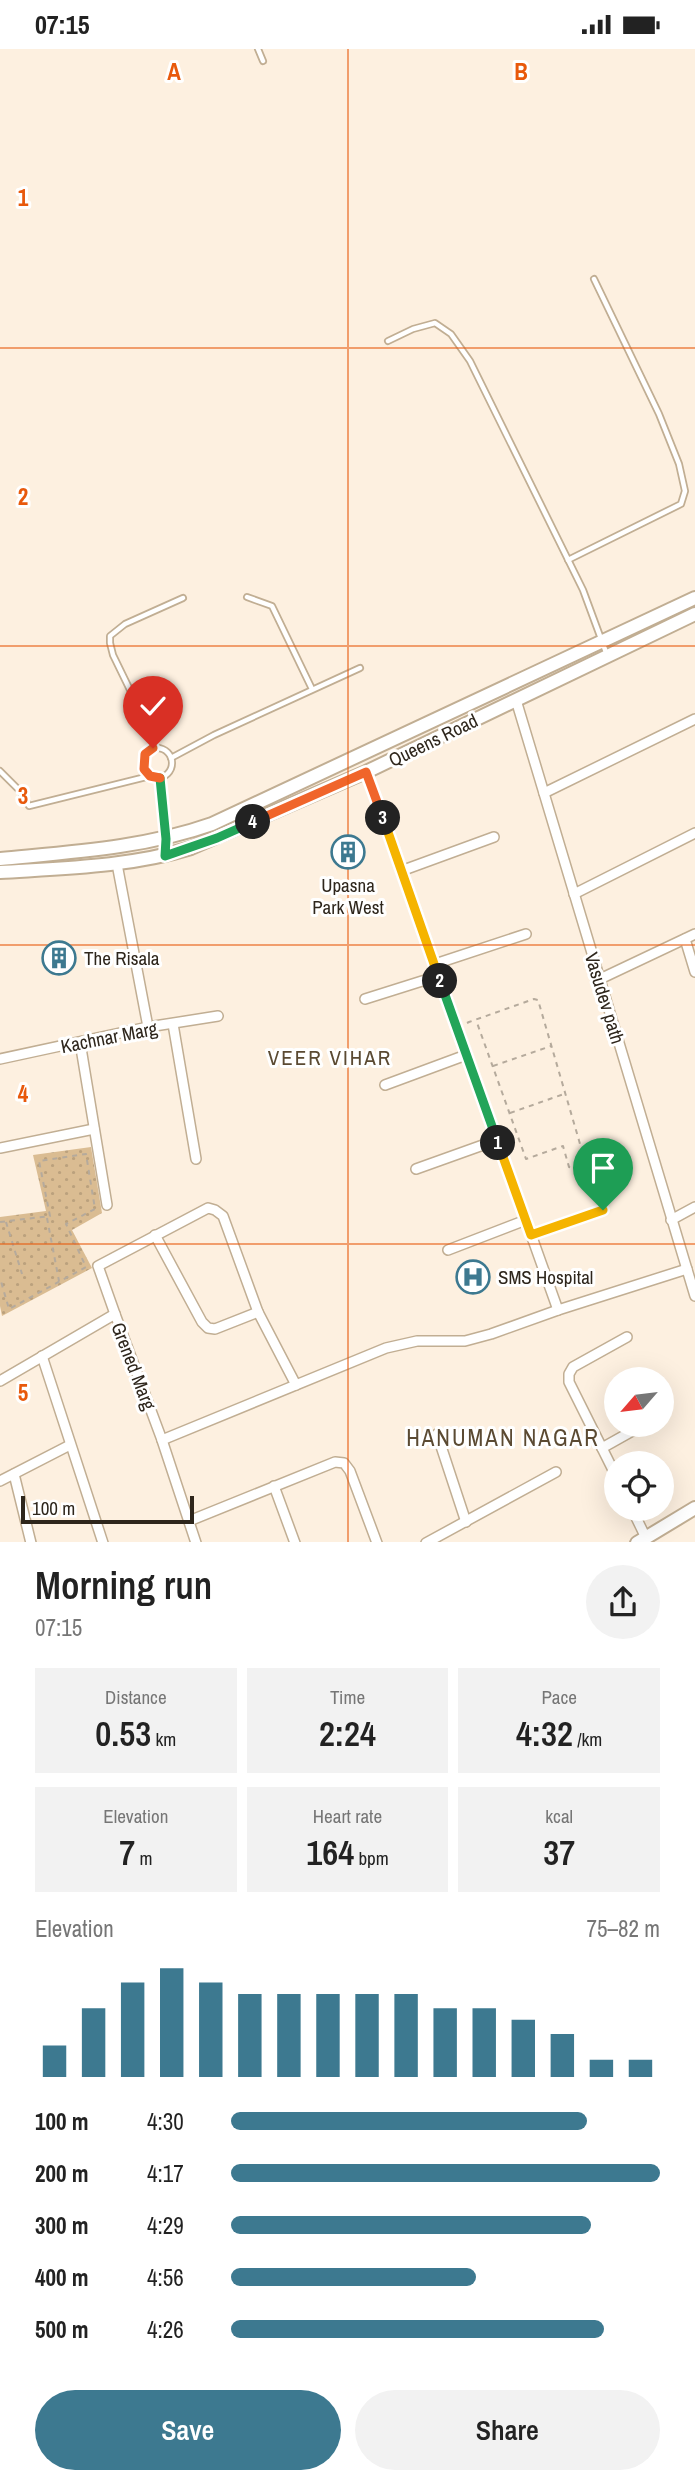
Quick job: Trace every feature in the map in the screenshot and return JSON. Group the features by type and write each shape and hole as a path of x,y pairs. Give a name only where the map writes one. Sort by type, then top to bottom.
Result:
{"street":[{"name":"Queens Road","path":"0,859 118,848 166,839 212,824 695,598"},
{"name":"Queens Road","path":"0,872 117,864 165,856 217,838 366,772 695,614"},
{"name":"Vasudev path","path":"516,700 695,1296"},
{"path":"544,793 695,719"},
{"path":"366,772 558,1310"},
{"path":"574,894 695,833"},
{"path":"401,870 494,837"},
{"path":"117,864 148,1027"},
{"path":"435,964 526,934"},
{"path":"600,979 695,934"},
{"path":"685,939 695,972"},
{"path":"366,999 438,976"},
{"name":"Kachnar Marg","path":"0,1059 148,1027 218,1016"},
{"path":"173,1024 196,1159"},
{"path":"80,1042 107,1205"},
{"path":"385,1085 467,1055"},
{"path":"0,1148 94,1129"},
{"path":"416,1169 497,1140"},
{"path":"671,1220 695,1207"},
{"path":"115,1314 98,1266 208,1208 223,1216 258,1311 296,1385"},
{"path":"531,1235 603,1210"},
{"path":"448,1250 526,1220"},
{"path":"155,1235 202,1322 208,1328 215,1329 258,1311"},
{"path":"162,1440 386,1348 417,1341 465,1341 687,1269"},
{"name":"Grened Marg","path":"0,1381 115,1314 162,1440 196,1542"},
{"path":"604,1451 569,1382 569,1374 573,1367 627,1337"},
{"path":"42,1356 103,1542"},
{"path":"437,1434 466,1522"},
{"path":"603,1448 622,1437"},
{"path":"0,1481 70,1445"},
{"path":"189,1521 335,1462 344,1464 351,1471 377,1542"},
{"path":"426,1542 556,1472"},
{"path":"14,1474 31,1542"},
{"path":"274,1486 295,1542"},
{"path":"635,1521 641,1540 695,1508"}],"lane":[{"path":"258,49 263,61"},
{"path":"568,561 681,504 685,491 679,464 659,414 594,279"},
{"path":"388,341 413,329 435,323 451,334 470,362 583,590 607,656"},
{"path":"247,597 272,605 312,689"},
{"path":"153,748 149,729 113,655 110,636 134,620 183,598"},
{"path":"171,758 214,735 360,668"},
{"path":"0,771 21,792 29,806 150,776 160,777 171,768 171,758 162,749 153,748 143,759 144,769 150,776"},
{"path":"160,777 165,856"}],"path":[{"path":"457,1027 476,1020 534,999 538,1000 585,1161 574,1168 569,1167 562,1146 526,1159 476,1020"},
{"path":"492,1066 552,1046"},
{"path":"509,1113 565,1093"},
{"path":"0,1222 50,1216 39,1161 86,1154 95,1209 66,1224 86,1267 9,1309 0,1278"},
{"path":"46,1217 59,1282"},
{"path":"6,1221 22,1275"}],"shaded area":[{"path":"91,1147 102,1213 72,1230 92,1268 2,1316 0,1217 46,1211 33,1155"}],"place":[{"name":"Upasna Park West","path":"348,852"},
{"name":"The Risala","path":"59,958"},
{"name":"SMS Hospital","path":"473,1277"}],"district":[{"name":"VEER VIHAR","path":"330,1057"},
{"name":"HANUMAN NAGAR","path":"503,1437"}],"route":[{"path":"153,748 145,754 142,764 150,776 160,777 165,856 217,838 366,772 531,1235 603,1210"}]}
